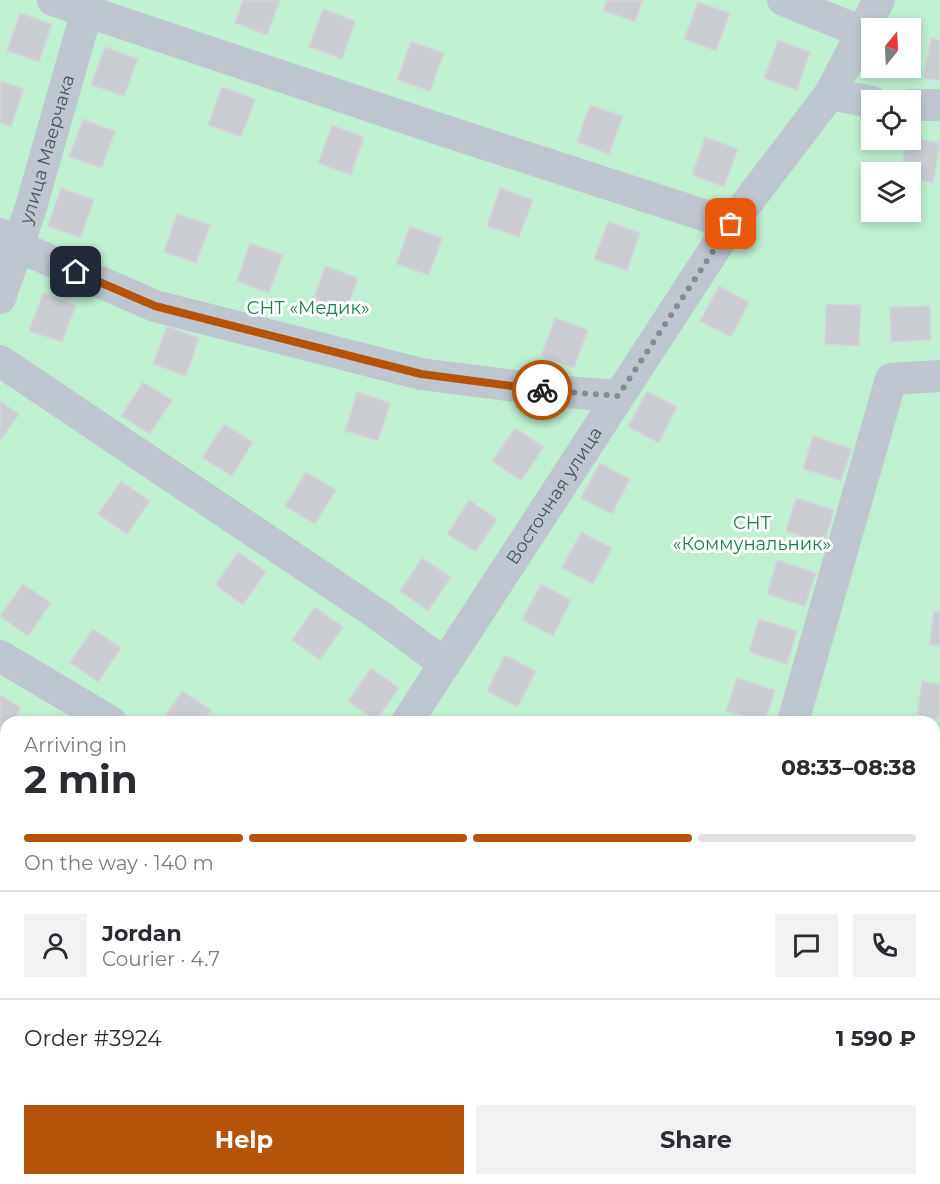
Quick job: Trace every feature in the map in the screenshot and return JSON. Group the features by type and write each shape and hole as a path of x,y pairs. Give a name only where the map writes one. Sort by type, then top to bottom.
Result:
{"street":[{"path":"52,0 88,6 242,62 436,128 731,224"},
{"path":"783,0 861,32"},
{"name":"Восточная улица","path":"869,18 879,0"},
{"name":"улица Маерчака","path":"0,298 9,240 31,207 88,6"},
{"name":"Восточная улица","path":"411,716 731,224 830,94 861,34"},
{"path":"830,94 861,100"},
{"path":"921,105 940,105"},
{"path":"9,240 155,306 421,374 553,391 618,396"},
{"path":"0,361 380,616 445,664"},
{"path":"794,716 891,379 940,376"},
{"path":"0,656 101,716"}],"green space":[{"name":"СНТ «Медик»","path":"0,0 940,0 940,716 0,716"}],"building":[{"path":"243,0 280,0 267,35 235,23"},
{"path":"607,0 643,0 635,22 603,10"},
{"path":"698,2 730,13 716,51 684,39"},
{"path":"323,9 355,21 342,59 309,47"},
{"path":"20,13 52,24 39,62 7,51"},
{"path":"931,38 940,40 940,81 923,78"},
{"path":"778,40 810,52 797,90 764,78"},
{"path":"411,42 444,53 430,91 397,80"},
{"path":"105,47 138,59 124,96 91,85"},
{"path":"0,81 24,89 11,127 0,123"},
{"path":"222,87 255,99 241,137 208,125"},
{"path":"590,105 623,116 609,154 577,142"},
{"path":"83,119 115,131 102,168 69,157"},
{"path":"332,125 364,137 351,175 318,163"},
{"path":"705,137 738,149 724,187 692,175"},
{"path":"921,139 940,143 933,183 921,181 921,162 902,162 905,150 921,150"},
{"path":"61,188 94,200 80,238 48,226"},
{"path":"500,188 533,200 519,237 487,226"},
{"path":"177,214 210,225 196,263 164,252"},
{"path":"608,222 640,233 627,271 594,259"},
{"path":"410,226 442,238 429,275 396,264"},
{"path":"250,243 283,255 269,293 237,281"},
{"path":"325,266 358,278 344,316 312,304"},
{"path":"719,286 749,302 731,337 700,321"},
{"path":"43,293 76,305 62,342 29,331"},
{"path":"826,304 861,305 859,346 825,344"},
{"path":"930,306 931,340 891,342 890,307"},
{"path":"555,318 588,330 574,368 541,356"},
{"path":"167,326 199,338 186,376 153,364"},
{"path":"143,382 172,400 150,434 121,416"},
{"path":"647,391 677,407 659,443 628,427"},
{"path":"357,392 390,403 378,441 345,431"},
{"path":"0,401 19,414 0,441"},
{"path":"224,424 253,442 232,476 202,458"},
{"path":"515,428 544,447 521,481 492,461"},
{"path":"813,436 852,449 841,481 803,469"},
{"path":"600,463 630,479 612,514 581,498"},
{"path":"306,472 336,490 315,524 285,506"},
{"path":"121,481 150,501 127,534 98,514"},
{"path":"796,498 834,510 824,544 786,531"},
{"path":"469,500 497,519 476,552 447,534"},
{"path":"581,532 612,548 593,584 562,568"},
{"path":"238,552 266,572 243,605 215,585"},
{"path":"422,558 451,577 428,611 400,591"},
{"path":"777,560 816,573 805,606 767,594"},
{"path":"23,584 51,603 28,636 0,616"},
{"path":"541,584 571,600 553,636 522,620"},
{"path":"315,607 343,627 320,660 292,640"},
{"path":"934,611 940,612 940,646 929,645"},
{"path":"759,619 797,631 787,664 749,652"},
{"path":"93,629 121,648 98,682 70,662"},
{"path":"505,655 536,671 518,707 487,691"},
{"path":"371,668 399,688 379,716 369,716 348,701"},
{"path":"737,678 775,690 767,716 744,716 726,711"},
{"path":"922,681 940,684 940,716 917,715"},
{"path":"182,691 211,710 207,716 165,716"},
{"path":"0,695 21,708 16,716 0,716"}],"way so far":[{"path":"542,390 618,396 731,224"}],"route":[{"path":"76,272 155,306 421,374 542,390"}],"park label":[{"name":"СНТ «Коммунальник»","path":"752,533"}]}
